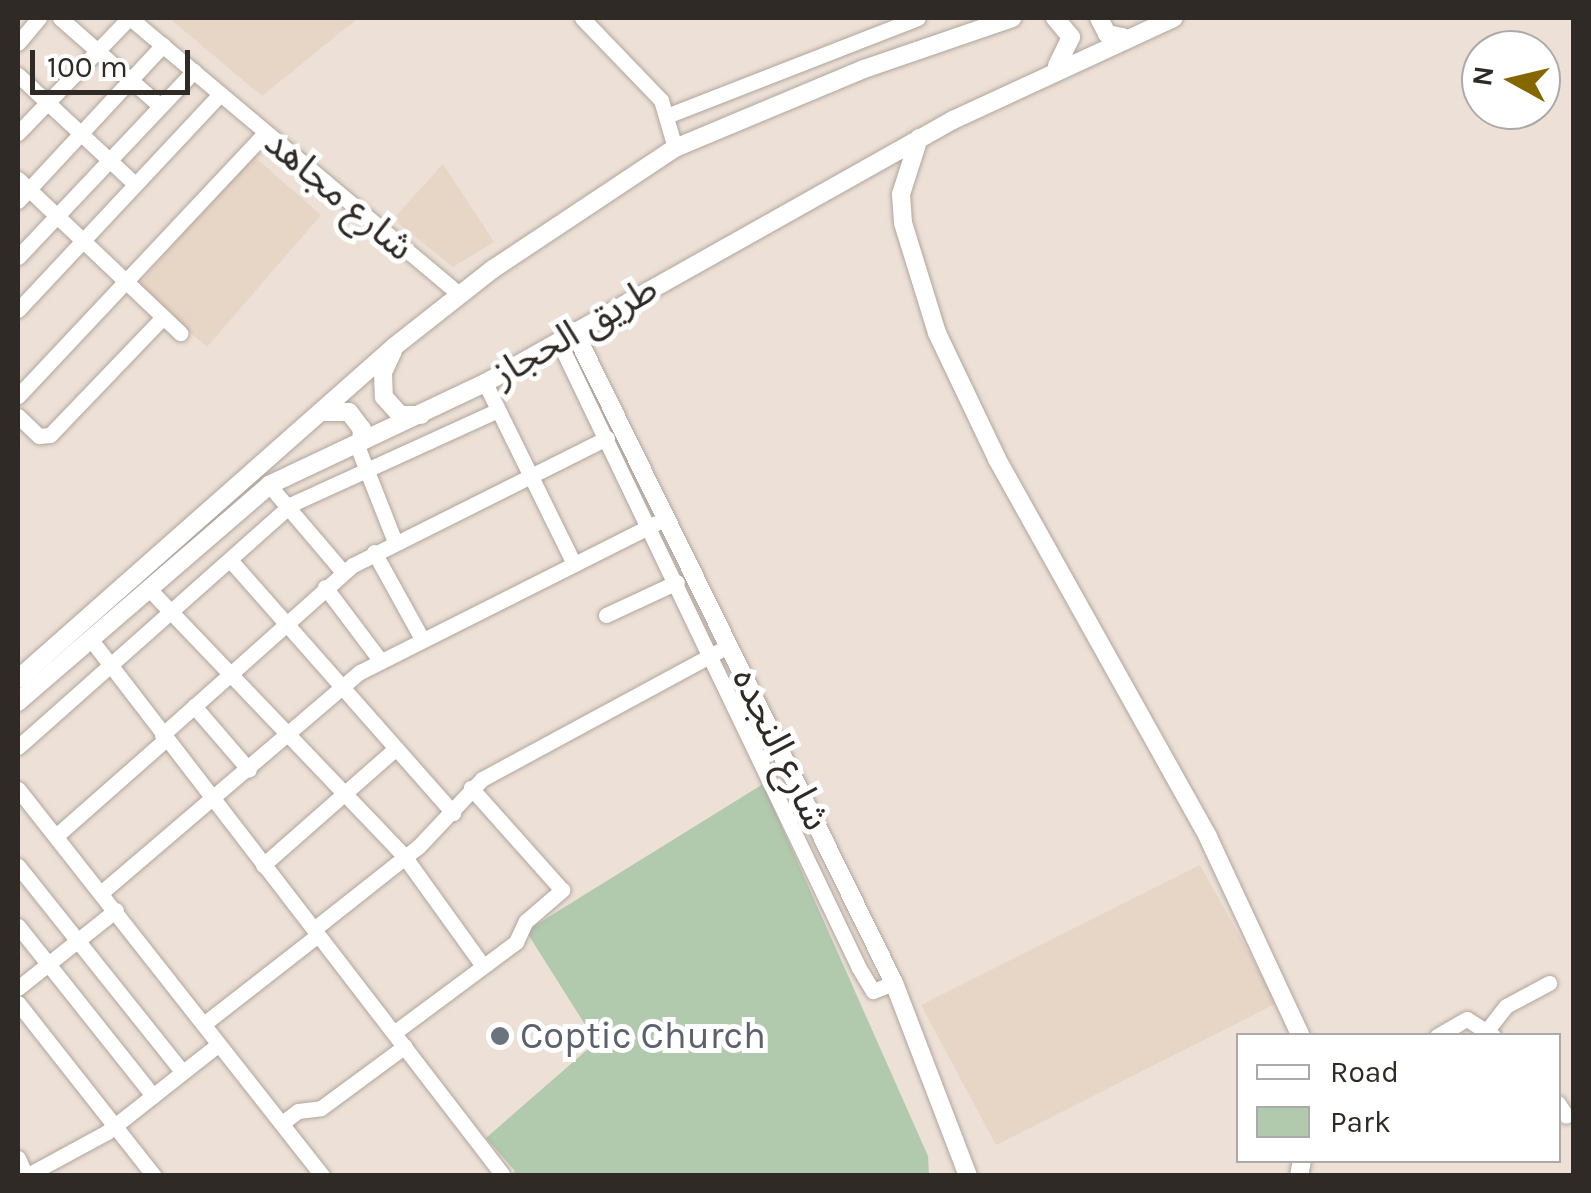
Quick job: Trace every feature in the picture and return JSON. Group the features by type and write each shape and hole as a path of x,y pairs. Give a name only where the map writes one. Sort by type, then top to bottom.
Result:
{"main road":[{"path":"18,680 458,293 675,148 980,23 1012,18"},
{"path":"1055,18 1070,37 1057,66"},
{"path":"1099,18 1107,34 1123,38"},
{"name":"طريق الحجاز","path":"18,702 269,485 484,383 919,138 1057,66 1174,18"},
{"path":"919,138 901,194 903,222 937,333 997,458 1208,837 1300,1033"},
{"name":"شارع النجده","path":"566,335 668,517 894,983 968,1176"},
{"path":"395,346 383,372 384,398 400,414 422,415"},
{"path":"319,412 348,412 362,429 358,442"}],"street":[{"path":"18,43 38,18"},
{"path":"18,133 130,18"},
{"name":"شارع مجاهد","path":"130,18 458,293"},
{"path":"582,18 669,115 675,148"},
{"path":"669,115 918,18"},
{"path":"71,21 159,105"},
{"path":"163,45 21,190 85,238 180,333"},
{"path":"18,258 194,72"},
{"path":"18,75 135,184"},
{"path":"18,310 220,94"},
{"path":"18,396 265,132"},
{"path":"18,284 31,295"},
{"path":"18,416 39,436 50,435 164,317"},
{"path":"566,335 606,438 872,991 894,983"},
{"path":"484,383 574,564"},
{"path":"18,748 112,670 288,508 498,410"},
{"path":"56,836 342,572 374,552 606,438"},
{"path":"358,442 395,542"},
{"path":"269,485 342,572"},
{"path":"102,892 214,801 341,685 421,638 668,517"},
{"path":"374,552 421,638"},
{"path":"230,560 453,813"},
{"path":"606,615 676,582"},
{"path":"325,587 380,660"},
{"path":"150,590 342,796 404,856 482,966"},
{"path":"92,641 502,1174"},
{"path":"205,1023 453,813 471,788 731,644"},
{"path":"194,706 248,770"},
{"path":"263,865 396,748"},
{"path":"395,1032 518,940 526,921 562,889 471,788"},
{"path":"18,789 324,1176"},
{"path":"18,817 30,805"},
{"path":"18,866 180,1070"},
{"path":"18,988 116,910"},
{"path":"18,926 154,1096"},
{"path":"1441,1033 1456,1020 1490,1032 1506,1006 1549,983"},
{"path":"18,1003 154,1176"},
{"path":"18,1158 26,1176 114,1128 180,1070 219,1044"},
{"path":"282,1123 298,1111 321,1108 405,1046"}],"shaded area":[{"path":"169,18 358,18 262,96"},
{"path":"251,154 321,215 207,347 137,287"},
{"path":"443,164 494,242 453,267 393,219"},
{"path":"1200,865 1277,1003 996,1145 921,1005"}],"green space":[{"path":"763,784 928,1156 929,1175 511,1175 515,1171 486,1138 596,1042 526,931"}],"place":[{"name":"Coptic Church","path":"500,1036"}]}
